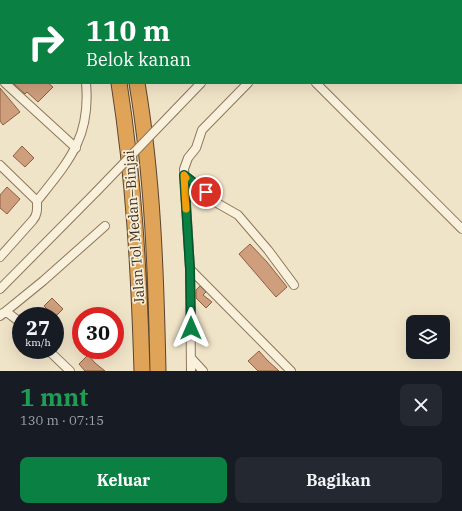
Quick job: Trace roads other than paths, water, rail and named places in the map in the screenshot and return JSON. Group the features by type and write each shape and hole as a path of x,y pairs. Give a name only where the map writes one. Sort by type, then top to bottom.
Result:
{"highway":[{"name":"Jalan Tol Medan–Binjai","path":"120,84 135,208 139,273 142,371"},
{"name":"Jalan Tol Medan–Binjai","path":"137,84 142,114 156,273 158,371"}],"street":[{"path":"6,84 76,148"},
{"path":"0,257 36,217 37,201 67,164 76,148 81,137 86,114 88,99 86,84"},
{"path":"0,289 200,84"},
{"path":"191,371 190,269 184,175 185,164 196,148 202,130 247,84"},
{"path":"317,84 462,229"},
{"path":"0,165 37,201"},
{"path":"184,175 217,203 238,215 268,250 294,285"},
{"path":"1,315 43,281 105,226"},
{"path":"190,269 291,371"},
{"path":"1,315 8,313 12,316"},
{"path":"191,358 203,371"},
{"path":"57,359 70,371"}]}
